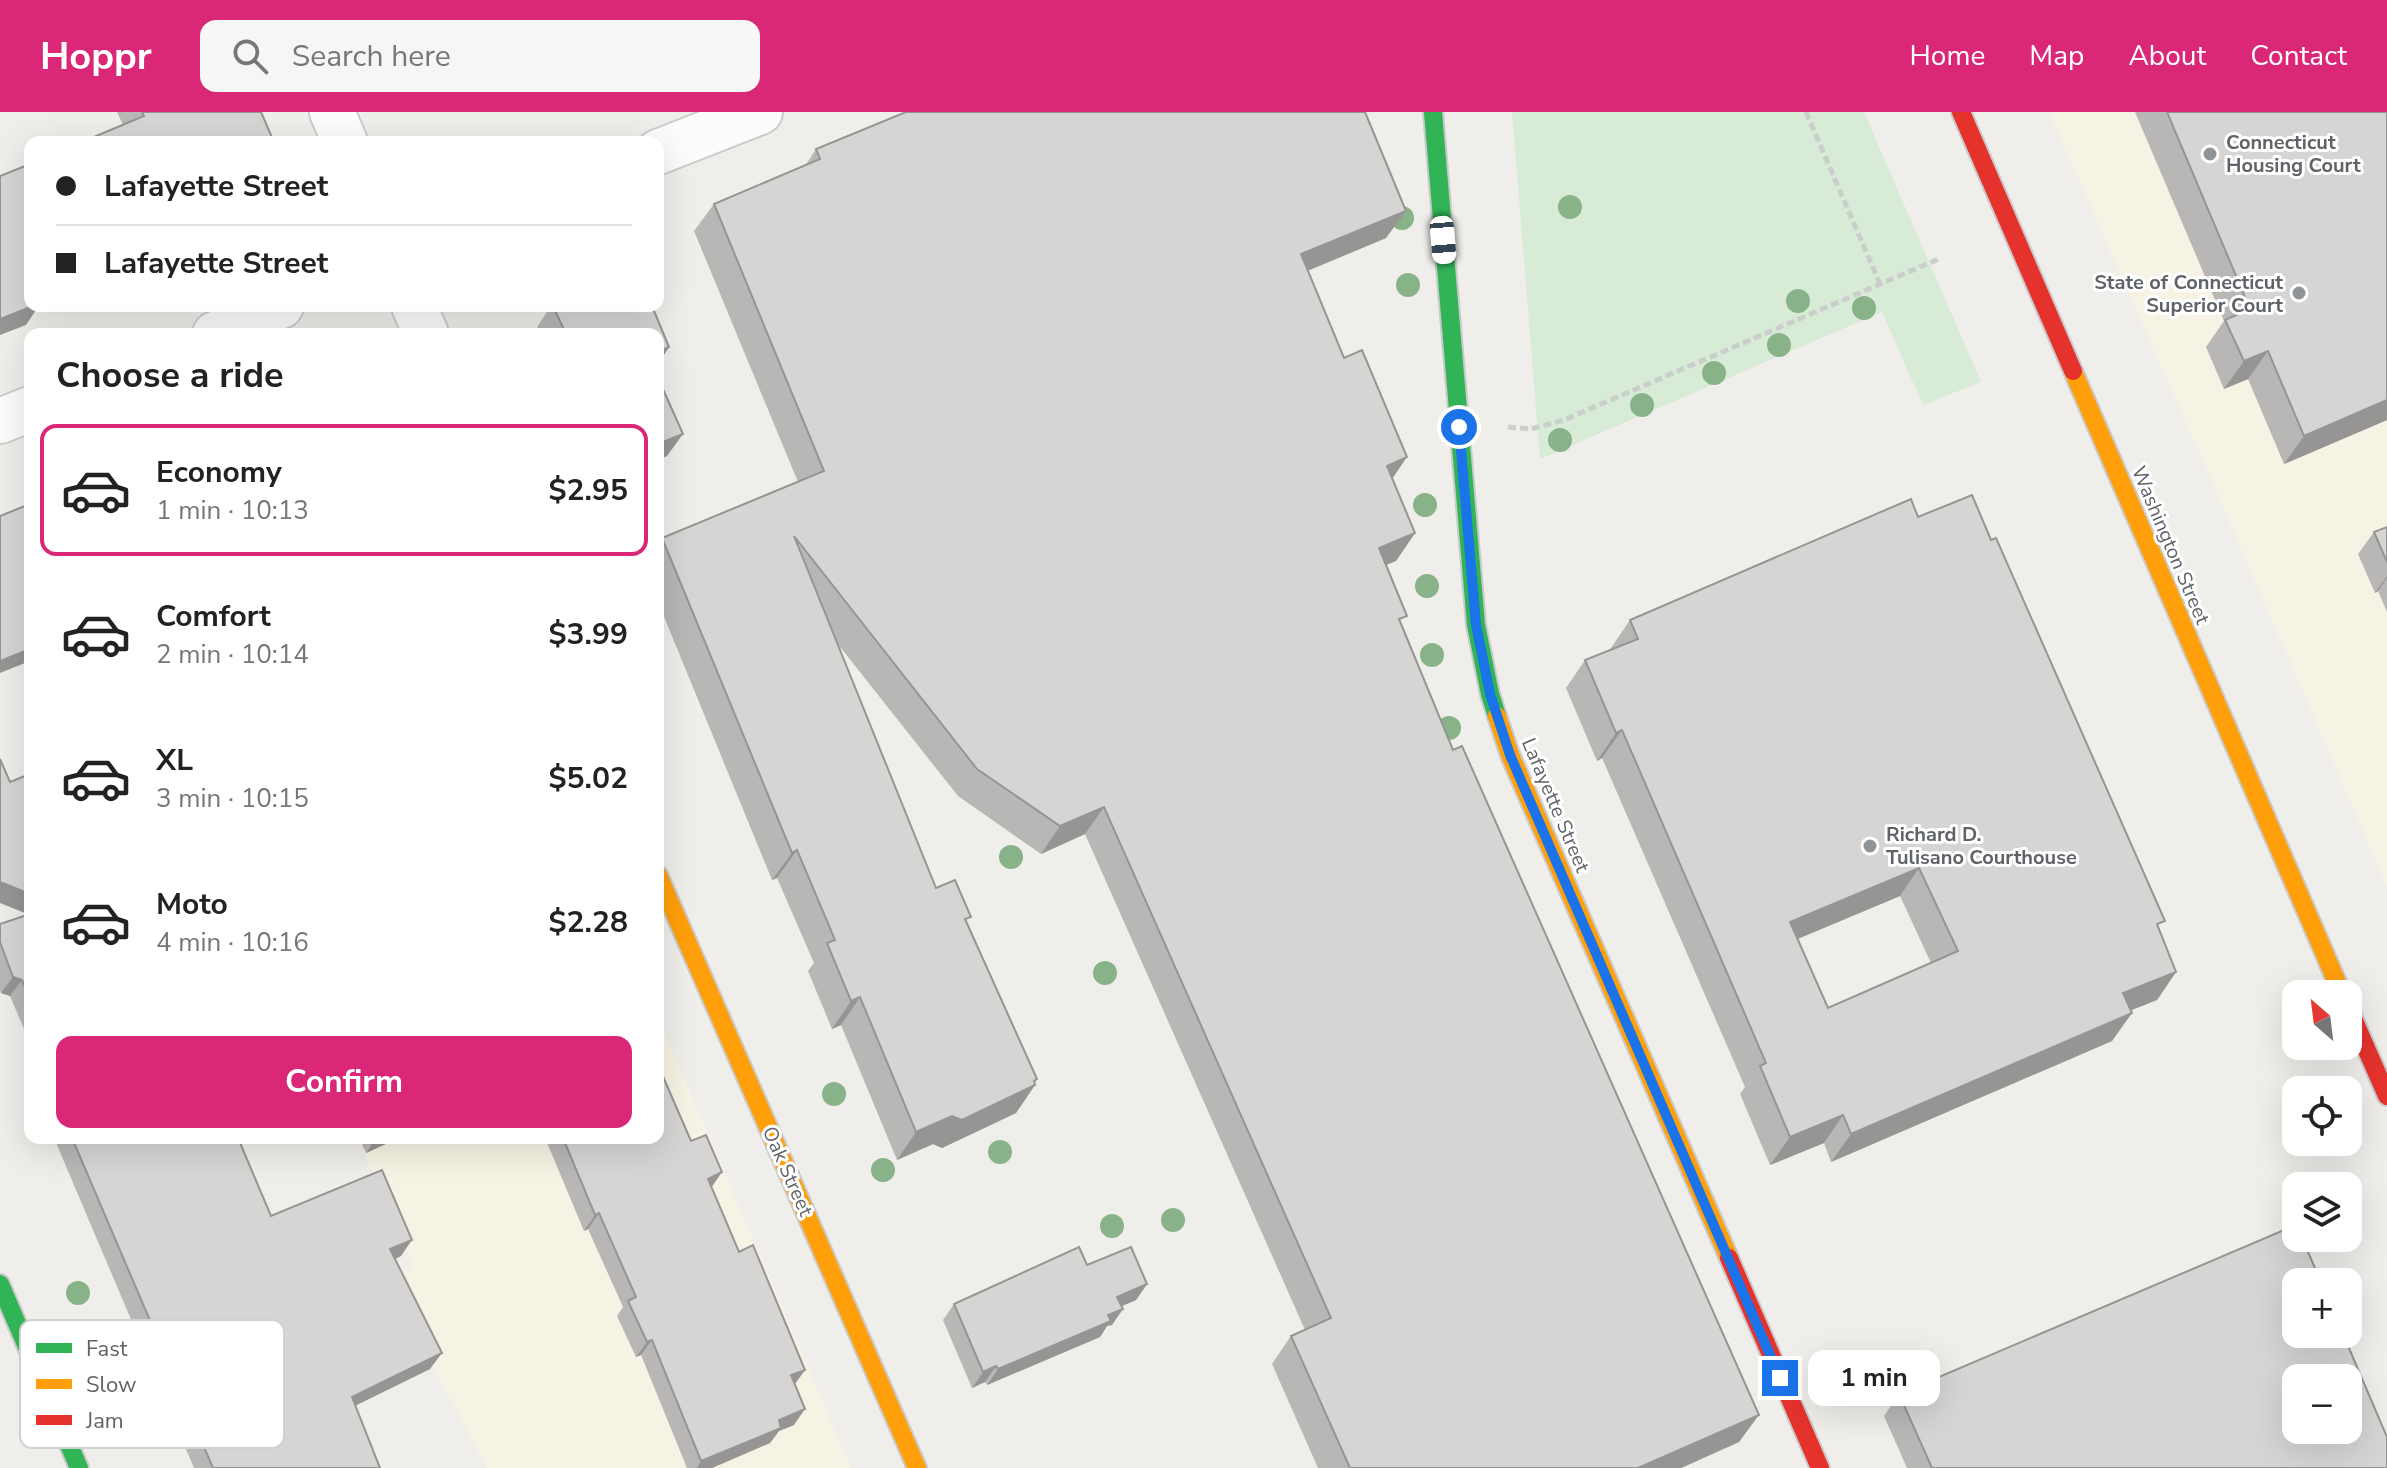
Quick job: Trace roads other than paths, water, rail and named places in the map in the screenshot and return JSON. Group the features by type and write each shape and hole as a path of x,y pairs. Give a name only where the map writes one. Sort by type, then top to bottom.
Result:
{"street":[{"path":"332,112 342,136"},
{"path":"664,150 760,112"},
{"name":"Lafayette Street","path":"1433,112 1476,625 1490,694 1510,755 1820,1468"},
{"name":"Washington Street","path":"1961,112 2336,980"},
{"path":"229,328 267,312"},
{"path":"0,421 24,411"},
{"name":"Oak Street","path":"664,889 917,1468"},
{"path":"2362,1039 2387,1096"},
{"path":"0,1284 20,1331"},
{"path":"70,1448 79,1468"}],"place":[{"name":"Connecticut Housing Court","path":"2210,154"},
{"name":"State of Connecticut Superior Court","path":"2299,293"},
{"name":"Richard D. Tulisano Courthouse","path":"1870,846"}]}
